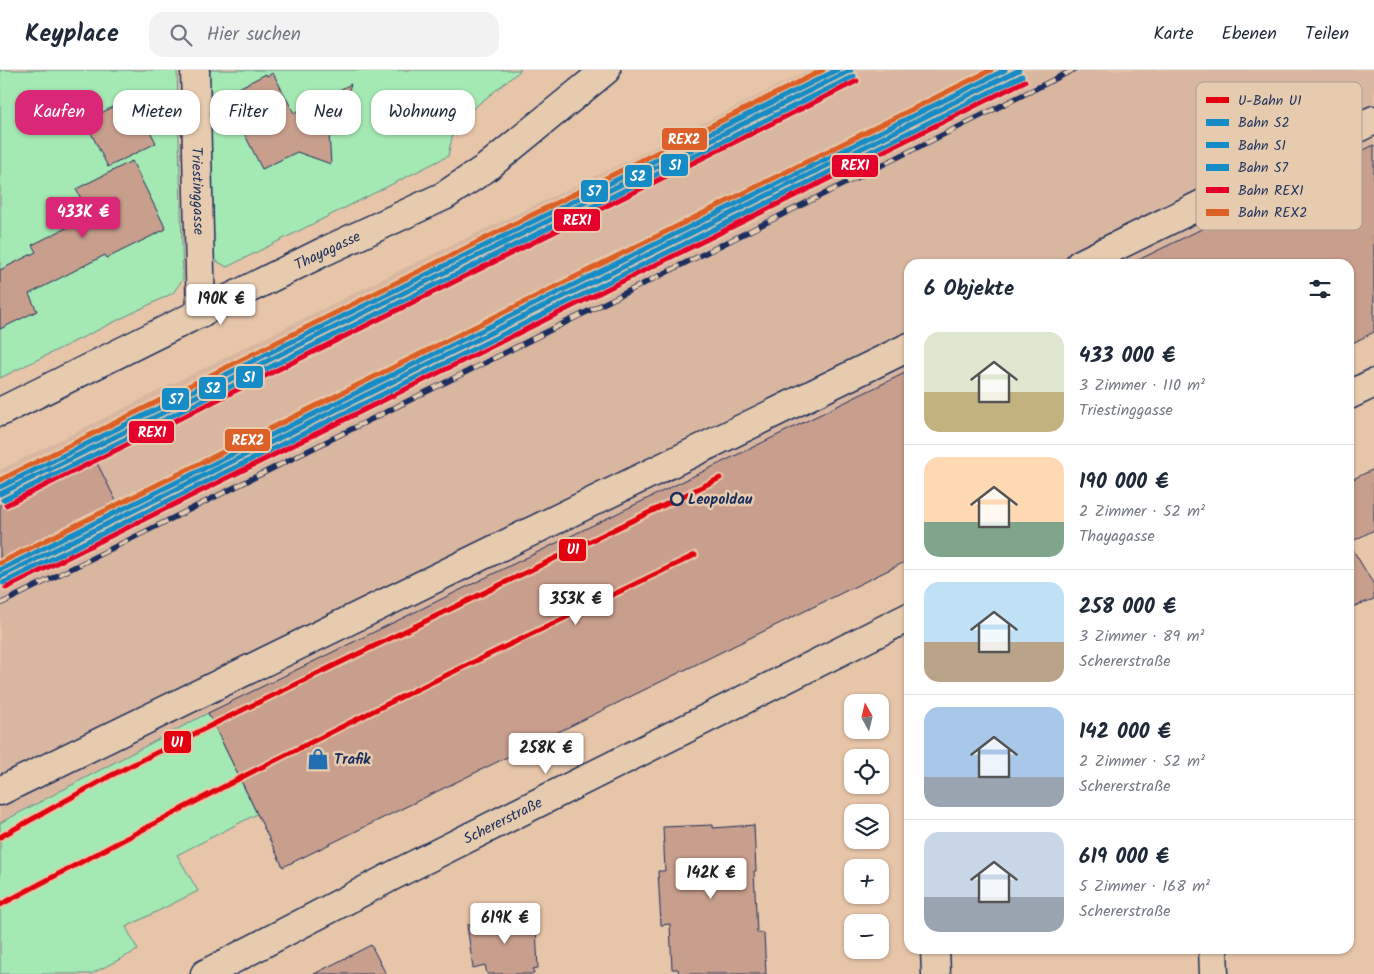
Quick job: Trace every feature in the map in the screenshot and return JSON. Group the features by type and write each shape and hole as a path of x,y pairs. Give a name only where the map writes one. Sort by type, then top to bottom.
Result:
{"street":[{"name":"Triestinggasse","path":"195,70 201,313"},
{"name":"Thayagasse","path":"0,412 332,248 444,196 486,168 606,70"},
{"path":"1362,126 1374,120"},
{"path":"1090,259 1196,207"},
{"path":"0,791 904,349"},
{"path":"1354,393 1374,383"},
{"name":"Schererstraße","path":"205,974 391,876 904,628"},
{"path":"935,954 936,974"},
{"path":"1213,954 1214,974"}],"shaded area":[{"path":"809,70 1374,70 1374,332 1354,342 1354,259 904,259 904,562 283,867 257,814 177,855 198,891 126,928 0,974 0,470 403,269 635,157"}],"green space":[{"path":"0,70 177,70 178,90 113,90 113,135 179,135 183,279 173,293 0,378"},
{"path":"209,70 521,70 475,107 475,90 371,90 371,135 452,135 448,156 227,267 213,259 210,135 286,135 286,90 210,90 210,117"},
{"path":"208,713 257,814 177,855 198,891 126,927 138,950 91,974 0,974 0,823"}],"building":[{"path":"273,73 282,90 235,90 266,74 267,76"},
{"path":"351,84 349,90 339,90"},
{"path":"286,98 294,113 296,112 296,135 329,135 331,164 297,152 262,169 245,135 286,135"},
{"path":"113,107 113,135 152,135 156,143 108,167 92,135 103,135 103,112"},
{"path":"1374,145 1374,332 1354,342 1354,259 1140,259 1200,230 1362,230 1362,151"},
{"path":"132,161 166,229 107,258 105,255 29,294 37,311 0,329 0,270 36,252 32,245 90,216 76,189"},
{"path":"904,373 904,562 283,867 208,713"},
{"path":"94,457 120,509 0,569 0,504"},
{"path":"1374,469 1374,530 1354,540 1354,479"},
{"path":"1354,551 1374,585 1374,599 1354,606"},
{"path":"713,825 713,828 754,825 757,933 764,933 766,974 679,974 678,969 672,969 670,924 661,925 658,871 665,871 663,827"},
{"path":"528,913 529,929 536,928 538,968 533,969 534,974 487,974 485,965 473,968 467,925 493,924 491,914"},
{"path":"371,945 386,974 314,974"}],"railway":[{"path":"0,604 1073,70"}],"metro line":[{"name":"U1","path":"0,837 110,776 220,721 720,478"},
{"name":"U1","path":"0,905 246,775 401,697 695,555"}],"rail line":[{"name":"REX2","path":"0,480 823,70"},
{"name":"S7","path":"0,487 837,70"},
{"name":"S2","path":"0,494 851,70"},
{"name":"REX2","path":"0,563 991,70"},
{"name":"S7","path":"0,570 1005,70"},
{"name":"S2","path":"0,577 1019,70"},
{"name":"S1","path":"3,500 854,76"},
{"name":"S1","path":"3,583 1022,76"},
{"name":"REX1","path":"6,505 857,81"},
{"name":"REX1","path":"6,588 1025,81"}],"place":[{"name":"Leopoldau","path":"677,499"},
{"name":"Trafik","path":"318,759"}]}
